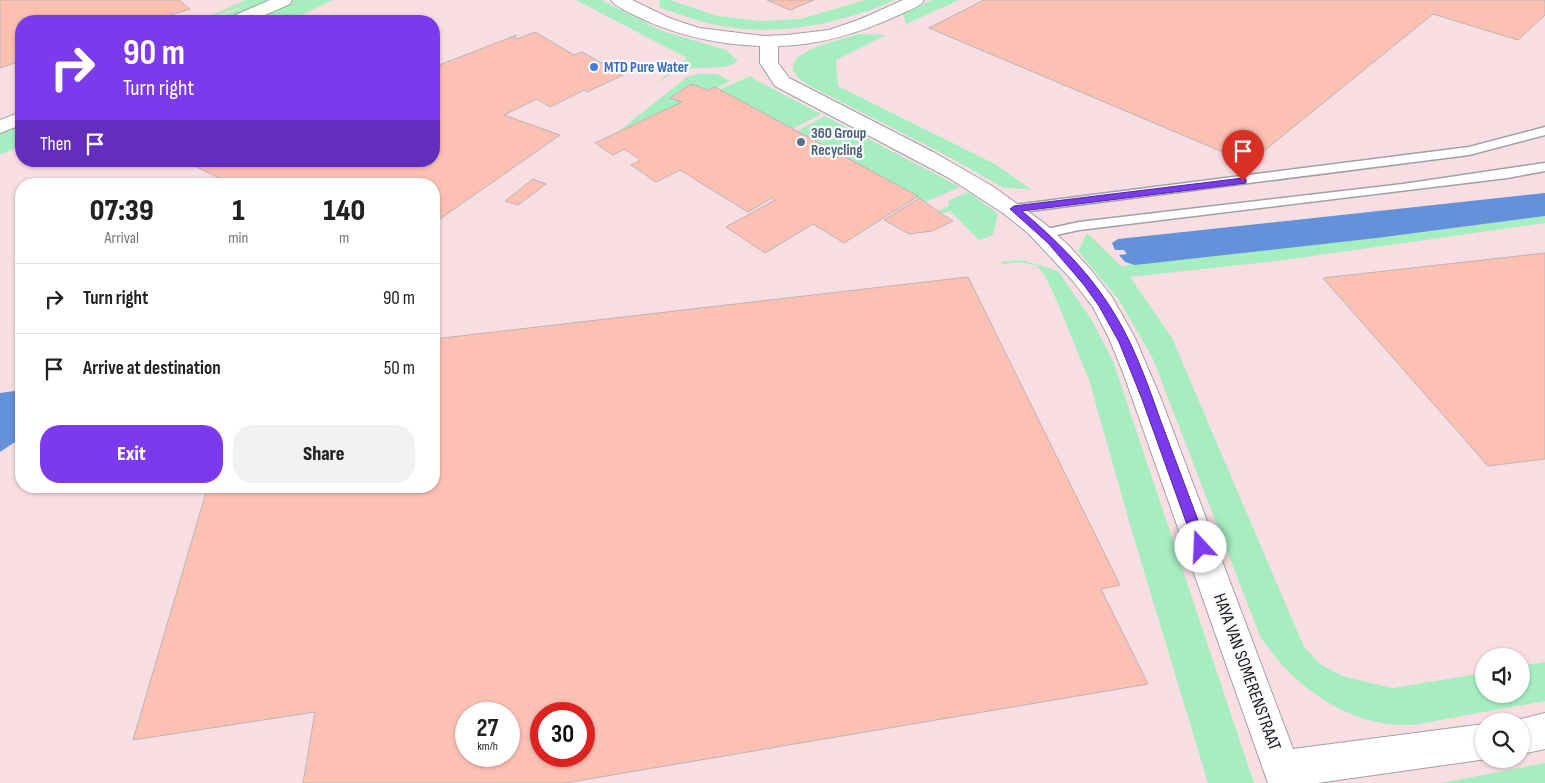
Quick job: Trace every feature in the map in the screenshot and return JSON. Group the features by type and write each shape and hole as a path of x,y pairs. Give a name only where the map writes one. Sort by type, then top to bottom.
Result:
{"street":[{"path":"250,15 284,0"},
{"path":"619,0 678,28 712,36 771,40 831,34 850,29 916,0"},
{"name":"HAYA VAN SOMERENSTRAAT","path":"771,40 767,49 767,59 772,71 782,82 967,178 1014,209 1043,234 1088,282 1104,305 1124,342 1147,399 1284,776"},
{"path":"0,128 15,121"},
{"path":"1530,734 1545,731"},
{"path":"1284,776 1475,744"}],"lane":[{"path":"1014,209 1452,154 1545,131"},
{"path":"1043,234 1079,226 1412,187 1545,167"}],"shaded area":[{"path":"0,0 1545,0 1545,783 0,783"}],"green space":[{"path":"246,0 273,0 239,15 225,15 252,3 219,15 212,15"},
{"path":"294,0 333,0 301,15 260,15"},
{"path":"576,0 601,0 662,31 726,50 738,61 726,66 681,70 662,80 644,93 687,58"},
{"path":"659,0 670,0 718,16 760,21 801,19 865,0 895,0 873,9 828,22 805,27 758,30 734,28 698,21 660,8"},
{"path":"932,0 959,0 906,24 903,14"},
{"path":"859,34 886,35 836,60 838,86 995,164 1032,190 1002,187 951,158 812,87 797,76 793,67 797,58 807,51"},
{"path":"698,74 717,74 730,81 710,91 691,84 671,97 682,102 619,131 687,77"},
{"path":"750,76 821,114 792,129 715,92"},
{"path":"825,116 960,187 925,202 797,131"},
{"path":"15,127 15,148 0,155 0,133"},
{"path":"968,192 998,214 993,235 979,240 950,211 942,214 938,211 949,206 948,201"},
{"path":"1545,216 1545,223 1285,260 1130,277 1172,338 1304,647 1321,665 1345,677 1393,688 1475,674 1475,703 1530,703 1530,664 1545,662 1545,701 1414,725 1380,723 1339,709 1320,698 1287,670 1260,636 1153,359 1119,300 1078,251 1087,233 1122,267 1131,264 1377,238"},
{"path":"1022,260 1058,271 1091,319 1113,361 1254,783 1208,783 1133,535 1089,380 1045,276 1037,266 1020,262 1003,264 1000,262"},
{"path":"1545,763 1545,783 1441,783 1519,768 1530,768 1530,766"}],"water":[{"path":"1545,193 1545,216 1377,238 1135,265 1125,262 1119,255 1127,254 1124,250 1115,250 1112,243 1118,239"},
{"path":"15,391 15,442 0,452 0,393"}],"building":[{"path":"0,0 179,0 190,9 170,15 15,15 15,63 0,68"},
{"path":"767,0 814,0 790,10"},
{"path":"984,0 1545,0 1545,15 1518,40 1433,14 1249,163 929,28"},
{"path":"535,32 574,55 582,52 623,75 587,92 584,90 550,107 537,99 504,115 560,135 440,219 440,178 219,178 197,167 440,167 440,65 517,35 513,37 517,39"},
{"path":"691,84 708,90 715,87 918,196 844,243 813,224 765,253 726,227 775,200 772,198 748,212 680,170 656,182 631,165 641,160 624,149 613,155 595,143 682,102 670,98"},
{"path":"533,179 546,184 518,205 505,201"},
{"path":"919,198 953,221 932,231 909,234 884,220"},
{"path":"1545,253 1545,459 1488,466 1323,278"},
{"path":"968,277 1120,585 1101,589 1148,684 565,783 303,783 315,712 133,740 206,493 440,493 440,338"}],"place":[{"name":"MTD Pure Water","path":"594,67"},
{"name":"360 Group Recycling","path":"801,142"}],"route":[{"path":"1201,547 1147,399 1124,342 1104,305 1073,264 1051,241 1014,209 1243,181"}]}
